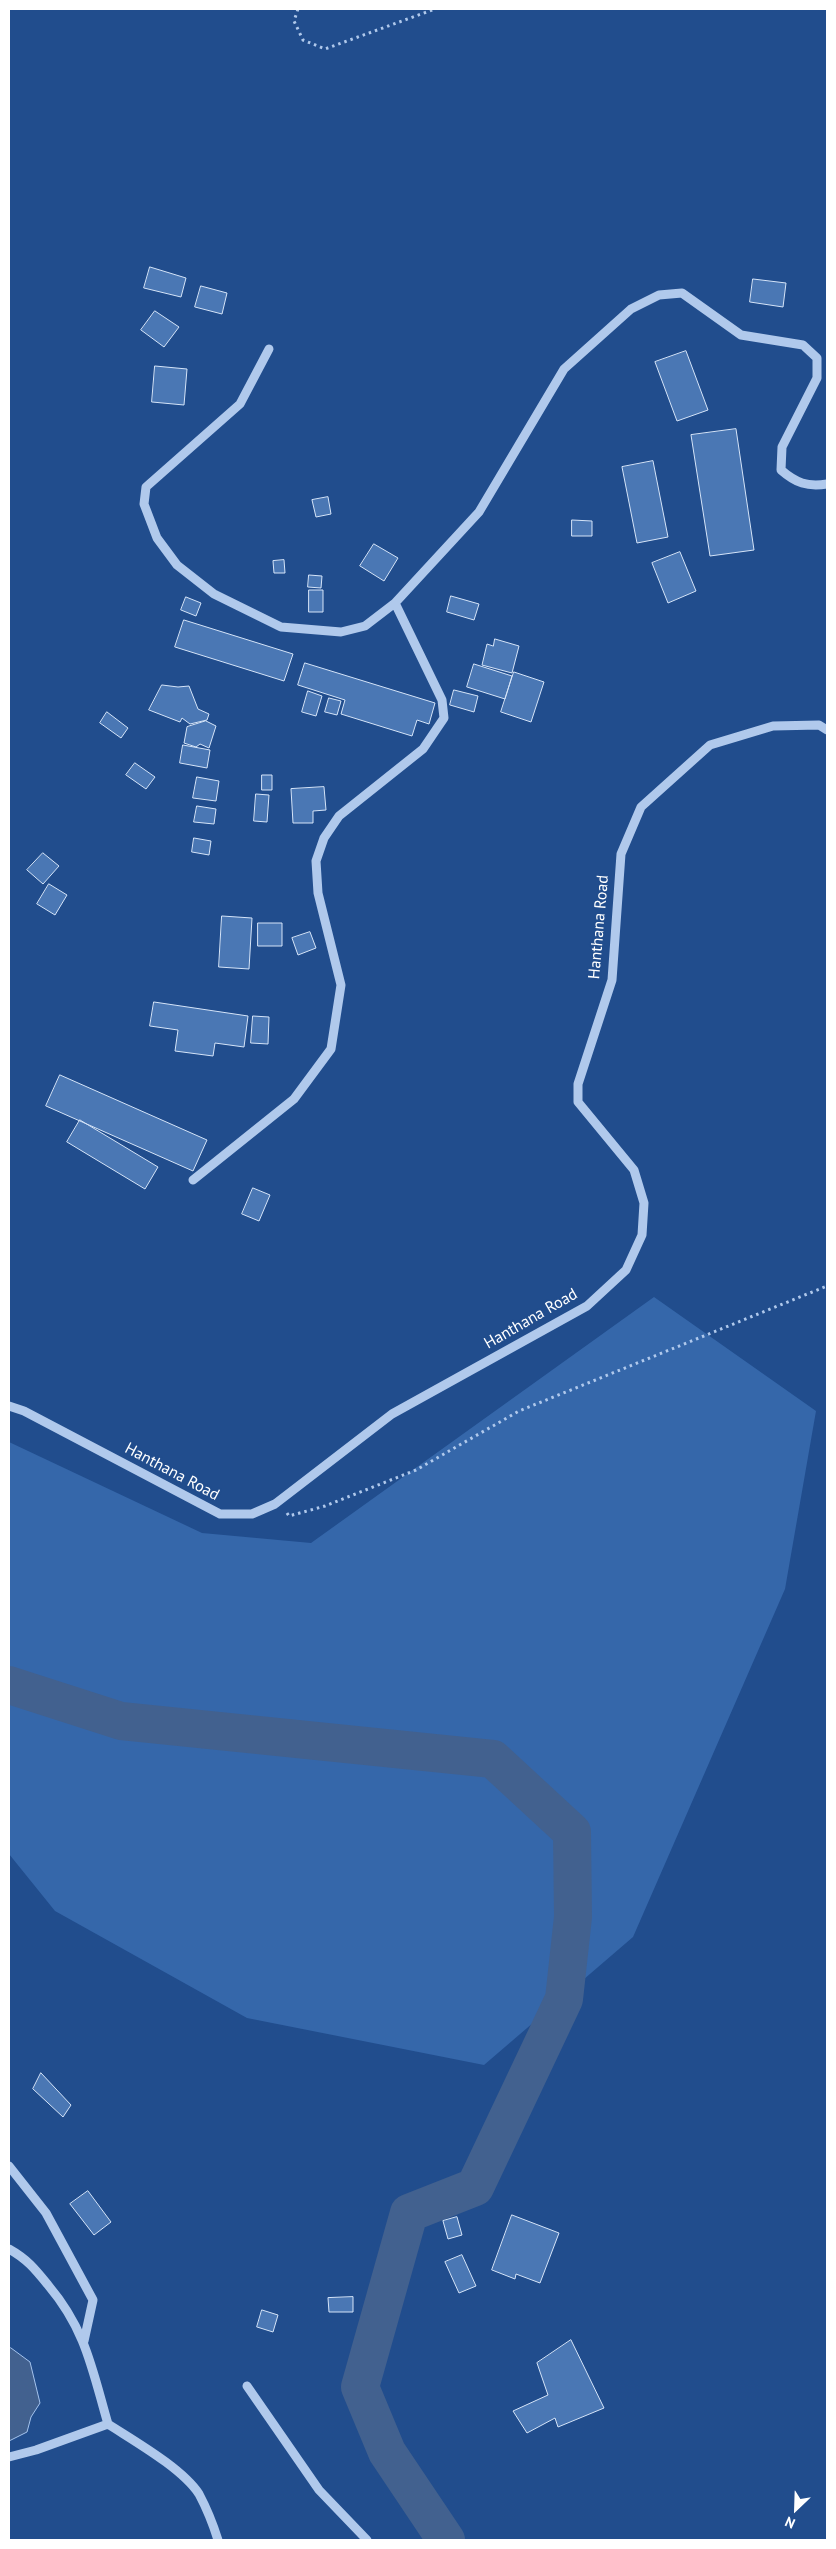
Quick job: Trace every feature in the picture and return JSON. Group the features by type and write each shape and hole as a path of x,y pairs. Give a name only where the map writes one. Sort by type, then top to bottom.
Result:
{"street":[{"path":"269,349 240,404 146,487 144,504 157,538 177,565 214,594 281,627 341,632 365,626 395,602 479,512 564,369 630,309 659,295 682,293 742,335 803,345 817,358 817,378 782,447 781,470 794,482 817,486 827,484"},
{"path":"193,1180 294,1099 331,1049 341,985 318,892 316,861 324,838 339,816 423,749 444,718 442,700 395,602"},
{"name":"Hanthana Road","path":"9,1406 24,1411 220,1514 252,1514 275,1504 392,1414 587,1306 626,1270 642,1235 644,1203 634,1170 578,1102 578,1084 612,980 621,854 641,807 710,745 773,726 819,724 827,730"},
{"path":"9,2166 46,2214 93,2300 84,2341"},
{"path":"9,2249 26,2258 60,2299 84,2341 108,2424 165,2461 198,2492 211,2518 218,2540"},
{"path":"247,2386 319,2490 367,2540"},
{"path":"9,2456 36,2450 108,2424"}],"path":[{"path":"298,9 294,21 303,40 325,49 435,9"},
{"path":"275,1504 289,1516 334,1503 416,1470 519,1411 827,1286"}],"shaded area":[{"path":"654,1297 816,1411 785,1589 633,1937 484,2065 247,2018 55,1911 9,1854 9,1442 202,1533 311,1543"},
{"path":"11,2348 30,2362 40,2403 31,2417 27,2432 9,2441 9,2349"}],"building":[{"path":"150,267 186,278 181,297 144,288"},
{"path":"753,279 786,283 783,307 750,302"},
{"path":"201,286 227,293 222,314 195,307"},
{"path":"155,311 179,327 164,347 141,330"},
{"path":"686,351 708,410 677,421 655,362"},
{"path":"155,366 187,369 184,405 152,402"},
{"path":"736,429 754,550 710,556 691,435"},
{"path":"653,461 668,537 637,543 622,467"},
{"path":"328,497 331,514 316,517 312,500"},
{"path":"572,520 592,521 592,536 572,536"},
{"path":"374,544 398,558 384,581 360,566"},
{"path":"680,552 696,591 668,603 652,563"},
{"path":"284,560 285,573 274,573 273,561"},
{"path":"309,575 322,576 321,588 308,587"},
{"path":"309,590 323,590 323,612 309,612"},
{"path":"451,596 479,604 474,620 447,612"},
{"path":"186,597 201,603 196,616 181,610"},
{"path":"184,620 293,654 284,681 175,647"},
{"path":"495,639 519,646 512,673 482,665 487,644 493,646"},
{"path":"305,663 435,703 429,724 417,720 412,736 341,714 345,700 298,685"},
{"path":"474,664 512,676 505,699 467,687"},
{"path":"514,672 544,682 531,722 501,712"},
{"path":"162,685 189,686 198,709 209,714 207,720 190,724 182,718 180,722 149,710"},
{"path":"454,690 478,696 474,712 450,705"},
{"path":"308,691 322,696 316,716 302,712"},
{"path":"329,698 341,701 337,715 325,712"},
{"path":"107,712 128,728 121,738 100,723"},
{"path":"206,721 216,726 209,748 200,744 196,747 184,743 187,727"},
{"path":"183,745 210,750 207,768 180,763"},
{"path":"135,763 155,777 146,789 126,775"},
{"path":"262,775 272,775 272,790 262,790"},
{"path":"197,777 219,781 216,801 193,798"},
{"path":"324,787 326,810 313,811 313,823 293,823 291,789"},
{"path":"256,794 269,795 267,822 254,821"},
{"path":"197,806 216,809 214,824 194,822"},
{"path":"194,838 211,841 209,855 192,852"},
{"path":"43,853 59,866 43,884 27,870"},
{"path":"49,884 67,895 55,915 37,904"},
{"path":"222,916 252,918 249,969 219,967"},
{"path":"258,923 282,923 282,946 258,946"},
{"path":"310,932 316,948 298,955 292,938"},
{"path":"154,1002 248,1016 244,1047 215,1043 213,1056 175,1051 178,1030 150,1026"},
{"path":"253,1016 269,1017 268,1044 251,1043"},
{"path":"60,1075 207,1140 193,1171 46,1106"},
{"path":"80,1120 158,1167 145,1189 67,1142"},
{"path":"253,1188 270,1195 259,1221 242,1214"},
{"path":"41,2073 71,2105 63,2117 33,2089"},
{"path":"88,2191 111,2222 94,2235 70,2204"},
{"path":"512,2215 559,2233 540,2283 516,2274 515,2279 492,2270"},
{"path":"457,2217 462,2235 448,2239 443,2221"},
{"path":"462,2255 476,2286 459,2293 445,2262"},
{"path":"353,2297 353,2312 329,2312 328,2298"},
{"path":"262,2310 278,2315 273,2332 257,2327"},
{"path":"571,2340 604,2408 558,2427 555,2418 527,2433 513,2411 548,2395 537,2363"}],"waterway":[{"path":"9,1685 121,1721 493,1759 572,1832 573,1917 564,1999 475,2187 409,2213 360,2387 387,2452 446,2540"}]}
